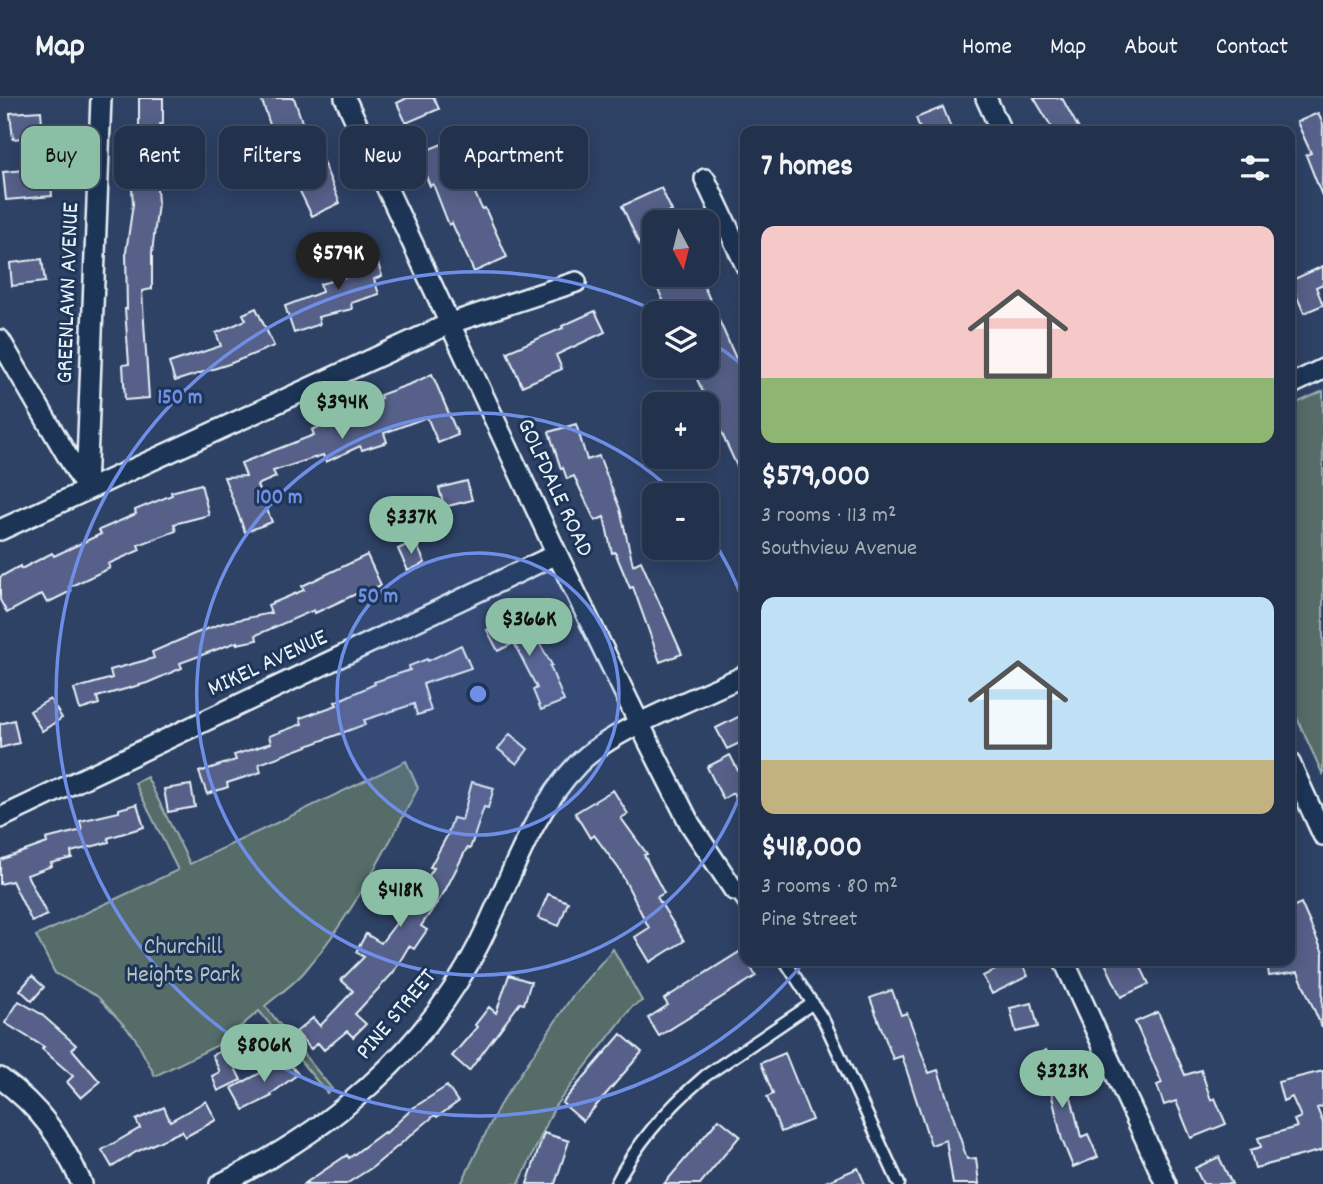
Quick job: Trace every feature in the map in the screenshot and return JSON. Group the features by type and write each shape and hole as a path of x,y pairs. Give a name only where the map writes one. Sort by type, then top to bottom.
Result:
{"street":[{"name":"GREENLAWN AVENUE","path":"86,489 101,98"},
{"name":"GOLFDALE ROAD","path":"345,98 640,724 690,824 740,898"},
{"path":"986,98 999,126"},
{"path":"705,178 740,253"},
{"path":"0,530 451,323 576,282"},
{"path":"0,340 86,489"},
{"path":"1295,383 1323,369"},
{"name":"MIKEL AVENUE","path":"0,818 558,554"},
{"name":"PINE STREET","path":"220,1184 288,1148 330,1119 403,1053 431,1020 457,982 478,947 539,817 558,786 580,761 605,743 640,724 740,679"},
{"path":"1295,774 1323,835"},
{"path":"1066,966 1166,1184"},
{"path":"0,1078 32,1104 47,1121 61,1140 82,1184"}],"lane":[{"path":"788,966 824,1021 899,1184"},
{"path":"616,1184 636,1149 692,1087 813,1003"}],"green space":[{"path":"1323,391 1323,775 1295,714 1295,404"},
{"name":"Churchill Heights Park","path":"406,761 418,788 367,882 338,928 305,971 265,1006 332,1089 327,1093 259,1011 220,1044 155,1076 134,1036 98,997 55,973 36,936 178,870 135,783 147,777 190,864"},
{"path":"613,949 642,1001 632,1007 555,1106 519,1184 461,1184 499,1106 573,995"}],"building":[{"path":"139,98 163,98 163,124 139,126"},
{"path":"261,98 294,98 304,126 270,126"},
{"path":"407,98 434,98 439,109 406,123 397,103"},
{"path":"1034,98 1062,98 1077,126 1051,126"},
{"path":"943,107 950,126 919,126 916,118"},
{"path":"41,111 42,126 21,126 21,138 13,139 10,113"},
{"path":"1318,113 1323,124 1322,196 1306,155 1311,153 1297,122"},
{"path":"440,145 440,189 473,189 482,209 485,208 507,257 474,272 452,223 449,225 433,184 430,186 426,176 426,150"},
{"path":"326,169 340,203 312,216 299,189 326,189"},
{"path":"21,170 21,189 52,189 52,196 6,200 3,172"},
{"path":"661,188 672,210 642,210 642,250 622,206"},
{"path":"132,189 157,189 152,289 142,291 149,398 125,400 123,365 129,364 125,309 126,252 133,204"},
{"path":"358,244 362,258 375,254 382,276 374,279 379,294 351,303 352,309 318,317 320,324 294,333 285,306 322,292 320,284 350,276 342,249"},
{"path":"42,259 45,282 12,286 10,263"},
{"path":"1323,266 1323,284 1316,287 1323,305 1304,313 1295,292 1295,279"},
{"path":"657,287 704,287 711,301 663,301"},
{"path":"256,308 274,346 175,381 169,363 221,346 216,333 246,320 243,314"},
{"path":"595,311 605,332 556,355 562,369 522,386 507,352"},
{"path":"719,320 740,367 740,473 719,427 719,392 703,392 696,378 719,378"},
{"path":"432,374 458,435 438,443 427,417 384,433 387,442 362,450 360,446 326,462 323,455 273,471 276,477 257,485 272,522 245,532 224,477 246,476 241,463 314,435 312,430 349,413 348,409 381,398 380,395"},
{"path":"576,424 587,460 599,456 620,509 633,565 641,561 682,654 660,662 633,587 630,588 615,552 612,553 604,517 595,521 574,476 567,479 563,468 561,469 549,432"},
{"path":"467,481 472,500 444,507 439,488"},
{"path":"201,484 209,515 174,524 176,531 138,545 140,550 108,564 110,568 69,587 71,591 47,603 42,594 7,613 0,600 0,577 20,566 21,569 52,553 54,556 101,534 99,530 136,514 135,510 172,495 171,492"},
{"path":"415,541 425,563 408,571 398,549"},
{"path":"367,555 381,585 256,635 257,640 237,642 180,663 182,668 147,683 97,697 99,704 80,710 74,689 112,678 110,670 154,658 152,652 194,634 223,623 271,613 268,605 304,590 302,586"},
{"path":"522,613 552,665 550,666 564,701 541,710 533,690 537,688 514,643 498,651 487,630"},
{"path":"461,645 471,668 423,684 431,711 417,715 414,704 364,720 366,724 259,764 261,772 227,783 228,787 207,794 199,772 236,760 234,755 271,743 269,736 302,724 300,718 337,705 335,702 375,684 374,682 410,670 409,666 427,659 428,661"},
{"path":"50,699 62,718 42,731 30,711"},
{"path":"740,716 740,743 727,749 716,728"},
{"path":"14,720 19,743 0,748 0,724"},
{"path":"510,734 528,749 517,764 498,749"},
{"path":"730,755 740,774 740,806 733,793 723,799 707,767"},
{"path":"472,782 494,788 488,808 484,807 470,849 467,848 445,891 421,926 427,930 414,949 409,946 393,973 355,1014 366,1024 353,1037 347,1031 324,1050 318,1043 311,1049 296,1032 313,1018 320,1026 353,991 341,980 364,957 356,952 366,934 381,943 404,913 434,868 430,867 447,836 453,818 462,820"},
{"path":"191,785 195,807 168,812 164,789"},
{"path":"613,790 628,814 621,818 647,854 644,855 664,893 657,897 684,941 650,962 635,937 649,928 619,869 594,835 590,838 575,813"},
{"path":"137,804 144,827 108,838 109,842 71,852 72,858 51,863 52,866 27,875 47,915 32,922 12,881 0,884 0,860 47,843 46,839 82,830 80,821 119,812 119,809"},
{"path":"548,894 568,902 559,926 538,918"},
{"path":"1301,903 1323,953 1322,1028 1298,972 1269,976 1268,966 1295,966 1295,906"},
{"path":"740,952 740,966 750,966 756,976 659,1036 648,1018 668,1005 664,999"},
{"path":"1003,966 1023,966 1028,976 992,994 983,976"},
{"path":"1106,966 1140,966 1149,984 1121,997"},
{"path":"509,975 531,982 524,1004 520,1003 469,1071 452,1056 477,1027 475,1025 489,1007 496,1013"},
{"path":"32,976 44,987 32,1001 20,990"},
{"path":"892,990 901,1015 907,1013 929,1073 938,1070 967,1159 976,1158 979,1184 953,1184 946,1140 931,1145 902,1056 893,1059 870,998"},
{"path":"19,1001 41,1014 76,1045 72,1049 100,1082 81,1098 67,1082 73,1076 42,1049 44,1047 5,1023"},
{"path":"1032,1003 1038,1027 1016,1032 1010,1008"},
{"path":"1158,1012 1185,1075 1201,1070 1211,1100 1215,1098 1226,1124 1191,1138 1176,1101 1164,1105 1157,1085 1162,1083 1135,1022"},
{"path":"621,1034 642,1052 583,1121 562,1103"},
{"path":"226,1049 241,1080 218,1091 212,1076 220,1072 212,1055"},
{"path":"1046,1050 1068,1098 1071,1097 1081,1137 1088,1134 1098,1157 1073,1167 1062,1140 1049,1083 1037,1089 1024,1060"},
{"path":"785,1053 812,1120 781,1132 767,1097 773,1094 761,1063"},
{"path":"284,1057 298,1074 271,1094 272,1096 244,1110 232,1088 268,1069"},
{"path":"1323,1071 1323,1106 1317,1108 1323,1123 1323,1150 1255,1168 1250,1150 1261,1147 1258,1138 1297,1127 1294,1120 1301,1117 1292,1097 1283,1101 1278,1082"},
{"path":"447,1086 458,1102 437,1117 435,1115 373,1167 346,1184 304,1184 347,1155 349,1158 384,1132 385,1134 413,1108"},
{"path":"206,1101 216,1120 185,1137 182,1131 136,1152 112,1167 102,1150 140,1128 136,1120 164,1107 170,1121"},
{"path":"719,1119 740,1136 700,1184 664,1184"},
{"path":"544,1133 569,1141 555,1184 527,1184"},
{"path":"1219,1157 1232,1184 1203,1184 1195,1168"},
{"path":"858,1168 865,1184 821,1184"}]}
